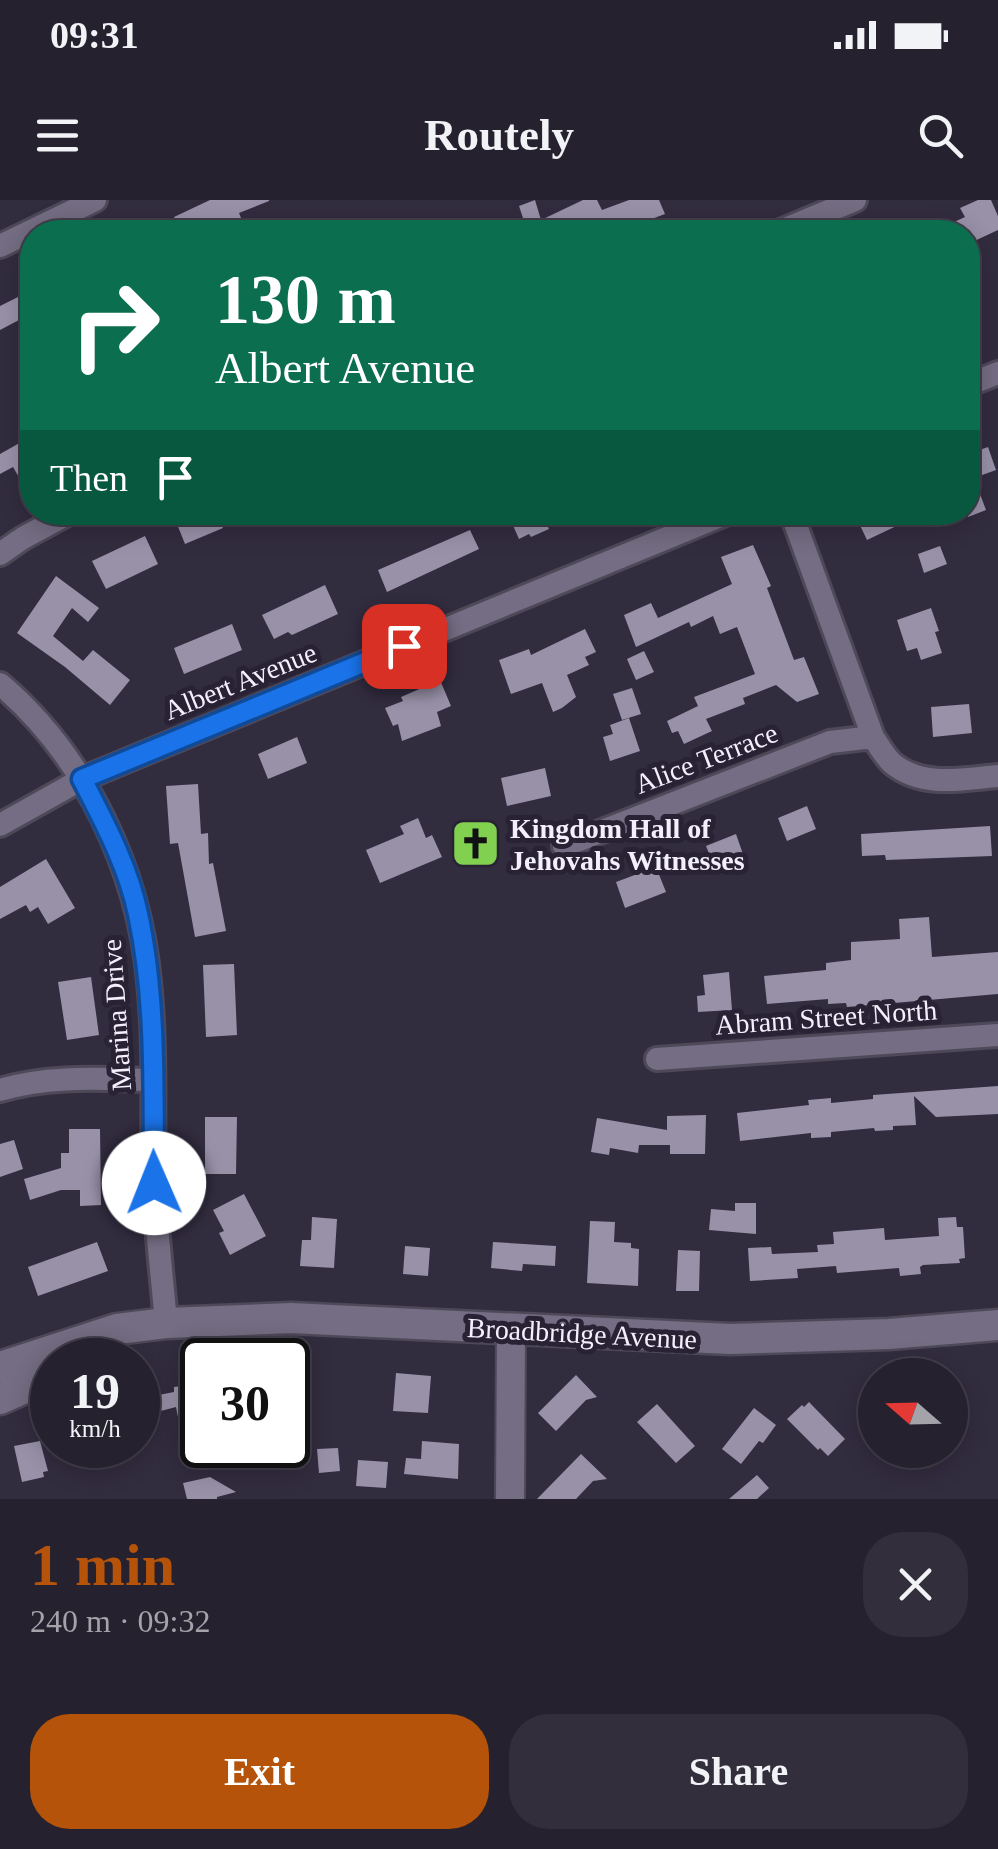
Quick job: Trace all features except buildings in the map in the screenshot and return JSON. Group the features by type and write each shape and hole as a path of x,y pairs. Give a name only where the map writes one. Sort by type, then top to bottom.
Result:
{"main road":[{"name":"Broadbridge Avenue","path":"0,1367 117,1329 291,1318 730,1339 800,1339 998,1325"},
{"name":"Broadbridge Avenue","path":"136,1338 166,1324"},
{"path":"0,1399 30,1386"}],"street":[{"path":"54,220 96,200"},
{"path":"812,220 855,200"},
{"path":"0,554 48,525"},
{"name":"Albert Avenue","path":"0,825 82,779 698,525"},
{"path":"796,525 873,737 892,763 914,776 941,781 998,776"},
{"name":"Marina Drive","path":"0,684 54,740 82,779 116,848 138,911 150,981 154,1183 166,1324"},
{"name":"Alice Terrace","path":"564,846 830,742 873,737"},
{"name":"Abram Street North","path":"658,1059 998,1036"},
{"path":"0,1090 72,1078 153,1080"},
{"path":"510,1499 511,1330"}],"place":[{"name":"Kingdom Hall of Jehovahs Witnesses","path":"475,844"}],"route":[{"path":"154,1183 150,981 138,911 116,848 82,779 404,646"}]}
